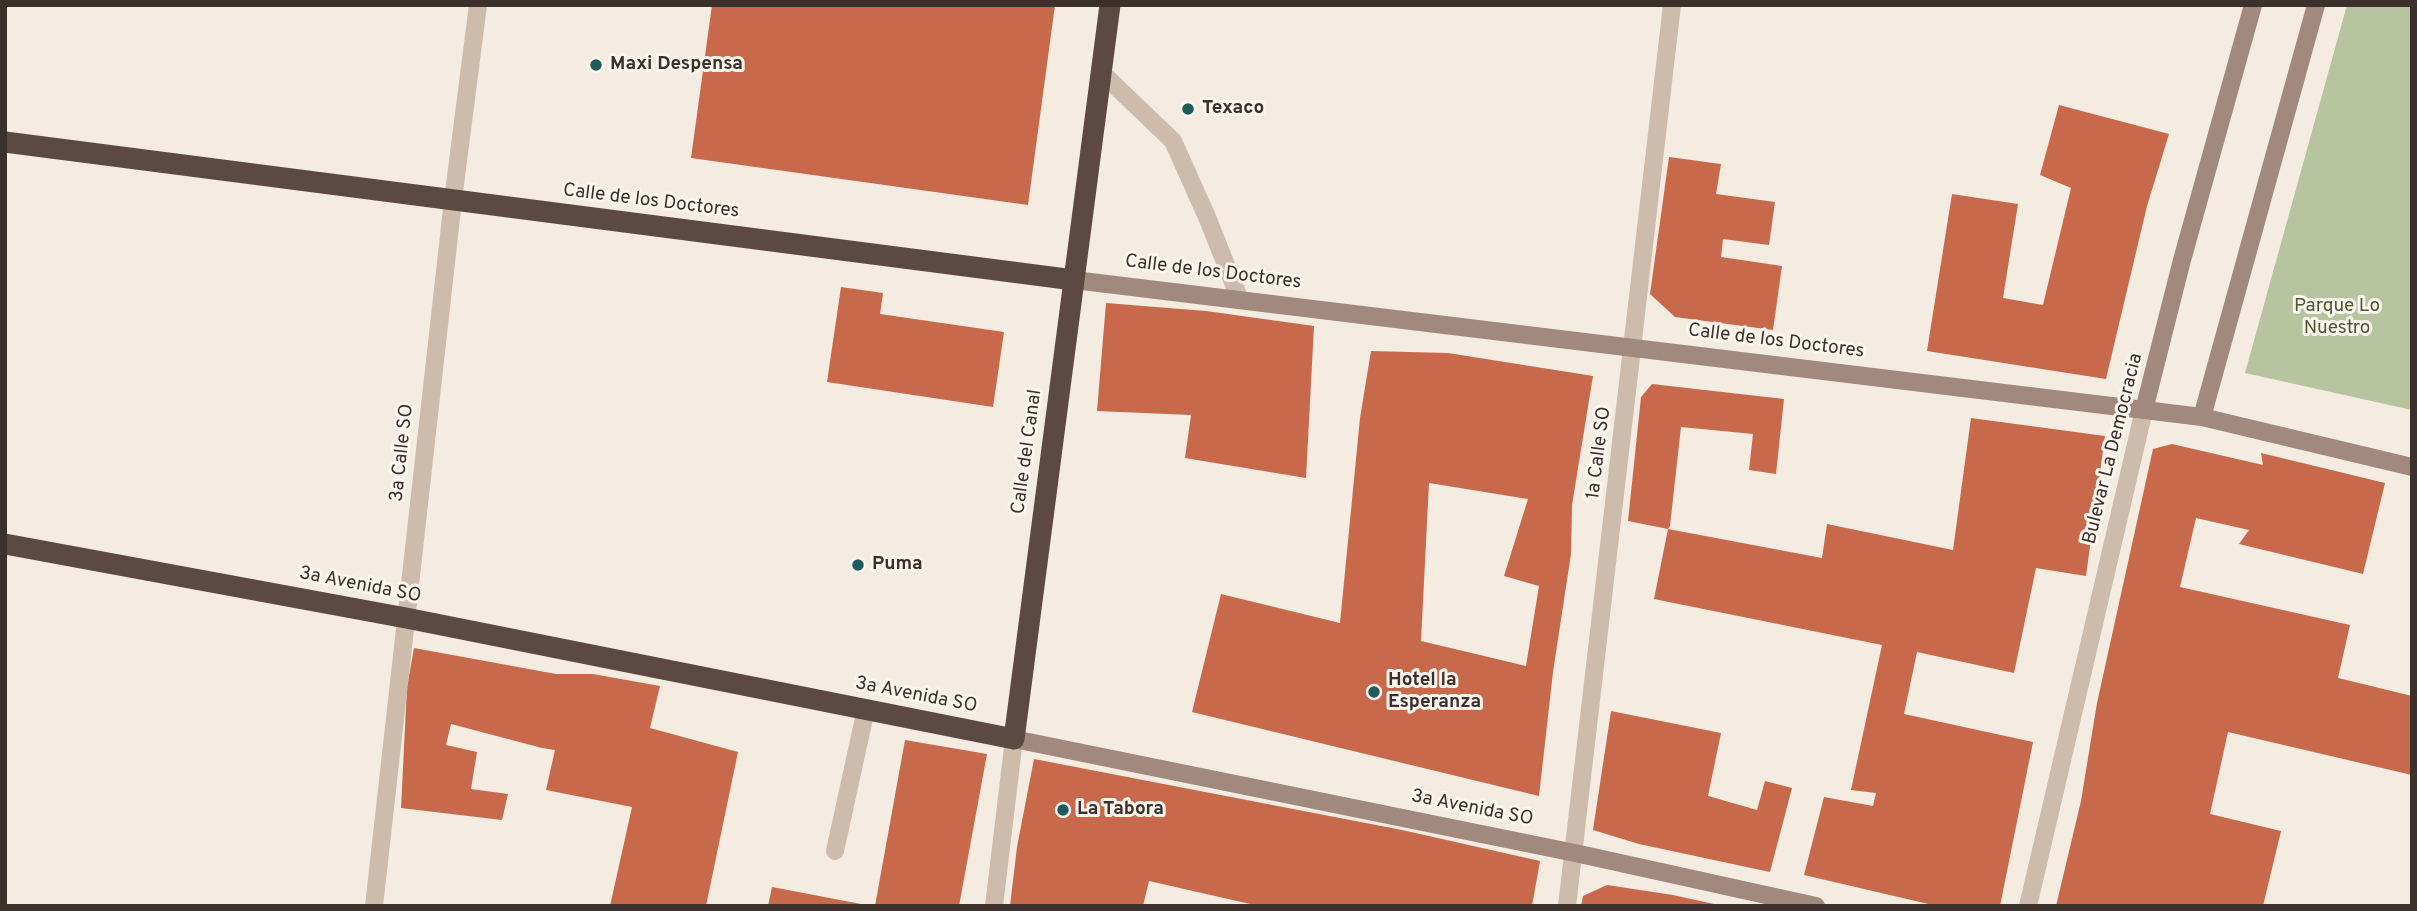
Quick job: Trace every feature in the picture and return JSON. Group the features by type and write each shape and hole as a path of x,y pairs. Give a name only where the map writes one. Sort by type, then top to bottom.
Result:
{"highway":[{"name":"Calle del Canal","path":"1014,739 1110,5"},
{"name":"Calle de los Doctores","path":"5,142 1074,280"},
{"name":"3a Avenida SO","path":"5,544 406,618 1014,739"}],"main road":[{"name":"Bulevar La Democracia","path":"2144,410 2182,260 2253,5"},
{"path":"2202,416 2316,5"},
{"name":"Calle de los Doctores","path":"1074,280 2202,416 2412,467"},
{"name":"3a Avenida SO","path":"1014,739 1575,853 1816,906"}],"street":[{"name":"3a Calle SO","path":"374,906 453,200 478,5"},
{"name":"1a Calle SO","path":"1567,906 1672,5"},
{"path":"1102,73 1173,141 1240,300"},
{"name":"Bulevar La Democracia","path":"2028,906 2144,410"},
{"path":"835,851 866,709"},
{"name":"Calle del Canal","path":"994,906 1014,739"}],"green space":[{"name":"Parque Lo Nuestro","path":"2347,5 2412,5 2412,410 2245,373"}],"building":[{"path":"712,5 1055,5 1028,205 691,158"},
{"path":"2059,105 2169,134 2147,206 2106,379 1927,351 1952,194 2018,204 2003,298 2043,305 2071,188 2040,175"},
{"path":"1669,157 1721,164 1716,194 1775,202 1769,245 1723,239 1721,257 1782,266 1773,330 1675,317 1650,294"},
{"path":"841,287 883,293 880,314 1004,332 993,407 827,382"},
{"path":"1106,303 1206,311 1314,326 1306,478 1185,458 1191,415 1097,411"},
{"path":"1371,351 1448,353 1593,376 1572,505 1571,554 1553,672 1539,796 1192,712 1221,594 1340,623 1360,418","holes":["1429,483 1528,499 1504,576 1539,586 1526,666 1421,641"]},
{"path":"1652,384 1784,399 1776,474 1749,470 1753,434 1681,427 1670,526 1668,529 1628,521 1641,397"},
{"path":"1971,418 2105,436 2086,576 2036,568 2014,673 1917,652 1904,714 2033,742 2000,906 1937,906 1804,875 1824,797 1873,806 1876,793 1851,790 1882,645 1654,599 1668,529 1822,558 1827,524 1953,550"},
{"path":"2172,444 2263,465 2261,453 2385,483 2363,574 2239,544 2249,530 2196,518 2180,587 2350,625 2338,678 2412,696 2412,775 2228,732 2210,814 2281,831 2263,906 2056,906 2081,801 2097,703 2153,449"},
{"path":"414,648 556,674 593,674 660,686 650,728 738,752 706,906 610,906 632,807 546,790 555,750 451,724 446,745 477,752 471,789 508,794 502,820 401,808 407,687"},
{"path":"1611,711 1721,733 1708,796 1757,810 1765,781 1792,788 1770,872 1639,844 1593,830"},
{"path":"905,740 987,754 959,906 875,906"},
{"path":"1034,759 1402,830 1540,861 1532,906 1259,906 1149,881 1143,906 1010,906 1017,847"},
{"path":"1607,885 1723,906 1581,906 1583,896"},
{"path":"772,887 861,904 768,906"}],"place":[{"name":"Maxi Despensa","path":"596,65"},
{"name":"Texaco","path":"1188,109"},
{"name":"Puma","path":"858,565"},
{"name":"Hotel la Esperanza","path":"1374,692"},
{"name":"La Tabora","path":"1063,810"}]}
